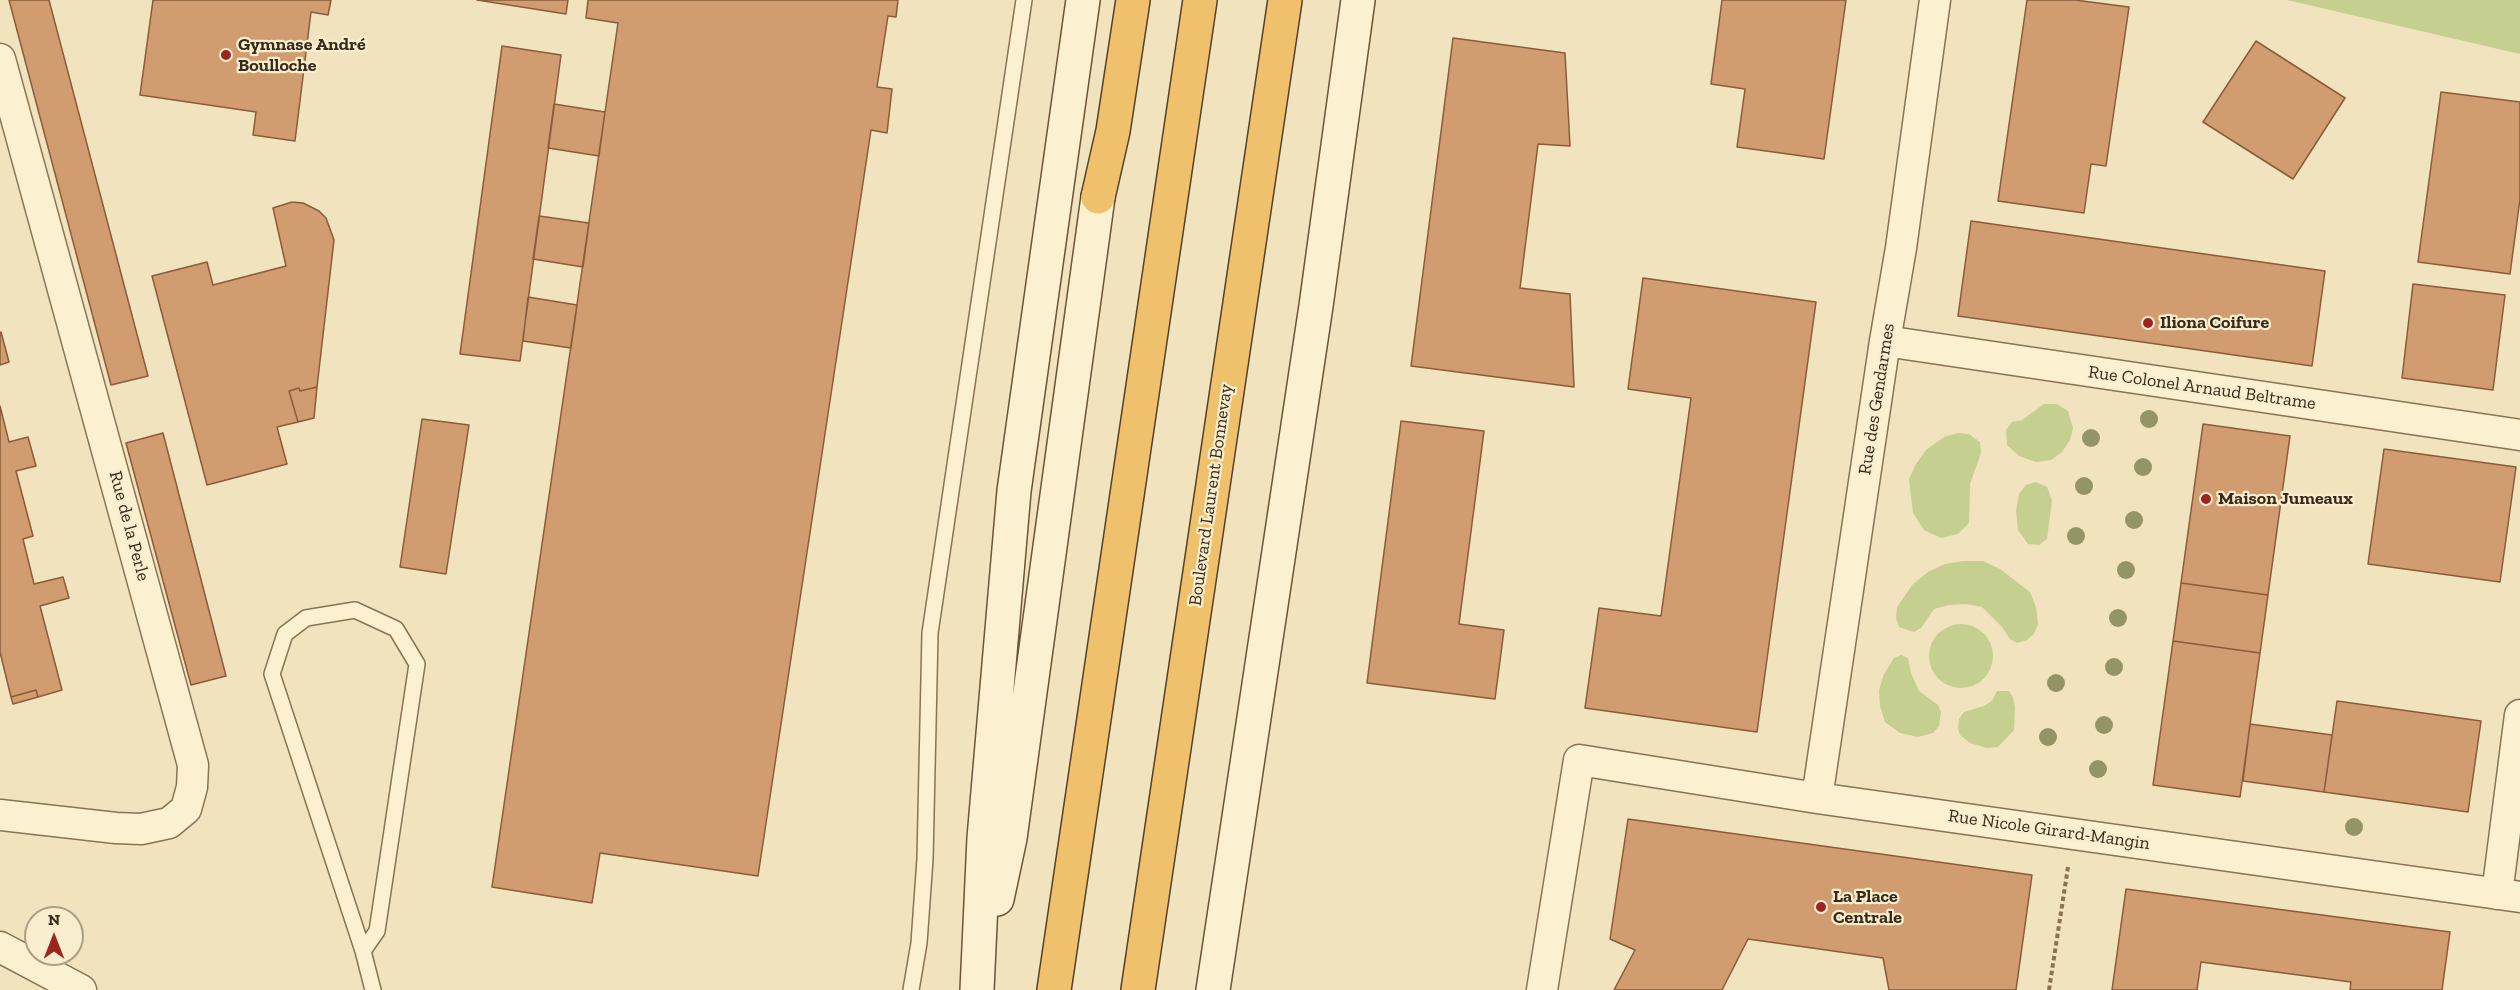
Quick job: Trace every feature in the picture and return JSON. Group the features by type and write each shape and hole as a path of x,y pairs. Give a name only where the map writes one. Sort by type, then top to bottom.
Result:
{"highway":[{"path":"1098,197 1113,131 1133,0"},
{"path":"1054,990 1200,0"},
{"name":"Boulevard Laurent Bonnevay","path":"1138,990 1285,0"}],"main road":[{"path":"977,990 984,838 1014,491 1083,0"},
{"path":"1213,990 1316,306 1358,0"},
{"path":"977,990 1010,838 1098,197"}],"street":[{"name":"Rue des Gendarmes","path":"1817,798 1901,248 1935,0"},
{"name":"Rue de la Perle","path":"0,59 193,765 192,787 186,809 168,823 141,829 116,828 0,815"},
{"name":"Rue Colonel Arnaud Beltrame","path":"1885,341 2520,435"},
{"path":"2509,896 2520,716"},
{"name":"Rue Nicole Girard-Mangin","path":"1542,990 1579,760 1817,798 2509,896"},
{"path":"0,947 81,990"}],"lane":[{"path":"911,990 919,943 925,859 930,633 1024,0"},
{"path":"363,951 377,931 417,664 396,629 355,610 306,618 285,634 272,674 363,951 373,990"}],"path":[{"path":"2049,990 2073,834"}],"green space":[{"path":"2287,0 2520,0 2520,54"},
{"path":"2044,404 2057,404 2068,411 2073,428 2070,440 2062,452 2051,460 2036,462 2019,456 2007,445 2006,430 2012,422 2022,420"},
{"path":"1958,433 1969,434 1980,442 1981,453 1970,484 1969,523 1958,534 1941,538 1924,530 1913,513 1909,479 1926,450 1944,437"},
{"path":"2036,482 2047,487 2052,500 2047,539 2039,545 2028,544 2018,530 2016,511 2019,494 2026,485"},
{"path":"1983,561 2000,569 2030,592 2036,607 2038,624 2034,634 2027,640 2017,643 2010,639 2002,627 1982,607 1966,604 1934,609 1921,628 1914,632 1899,627 1896,618 1897,607 1913,584 1928,572 1945,564"},
{"path":"1955,624 1967,624 1984,633 1991,644 1993,656 1991,668 1984,679 1967,688 1955,688 1943,683 1934,674 1929,662 1929,650 1934,638 1943,629"},
{"path":"1901,655 1908,658 1911,673 1919,691 1938,705 1941,712 1939,726 1933,733 1918,737 1900,733 1885,722 1880,706 1879,690 1884,674 1894,658"},
{"path":"1997,691 2009,691 2013,698 2014,730 1998,747 1987,748 1970,743 1960,735 1959,719 1964,712 1992,701"}],"building":[{"path":"9,0 49,0 148,376 111,385"},
{"name":"Gymnase André Boulloche","path":"153,0 331,0 328,15 311,12 295,141 253,135 256,112 140,95"},
{"path":"477,0 568,0 566,14"},
{"path":"588,0 898,0 896,17 888,16 877,87 892,89 887,133 871,130 758,876 600,853 592,903 492,887 618,23 586,18"},
{"path":"1722,0 1846,0 1824,159 1737,147 1745,89 1711,84"},
{"path":"2027,0 2075,0 2129,7 2106,166 2091,164 2084,213 1998,201"},
{"path":"1453,38 1565,53 1570,146 1538,144 1520,288 1570,294 1574,387 1411,366"},
{"path":"2256,41 2345,98 2293,179 2203,122"},
{"path":"502,46 561,55 520,361 460,354"},
{"path":"2441,92 2520,102 2520,199 2510,274 2418,262"},
{"path":"554,104 605,112 599,156 548,148"},
{"path":"292,202 303,203 319,211 326,218 334,240 317,387 289,391 298,422 277,427 287,464 207,485 152,276 207,262 213,285 286,266 273,208"},
{"path":"539,216 589,223 583,267 533,259"},
{"path":"1971,221 2325,271 2312,366 1958,316"},
{"path":"1643,278 1816,302 1757,732 1585,708 1599,608 1661,616 1691,398 1628,389"},
{"path":"2413,284 2505,295 2493,390 2402,378"},
{"path":"528,297 577,305 571,348 523,341"},
{"path":"0,333 9,362 0,365"},
{"path":"317,387 314,418 298,422 289,391"},
{"path":"0,406 9,442 28,437 36,466 16,471 33,536 23,539 34,584 63,577 69,598 40,606 62,690 38,697 36,690 11,697 0,652"},
{"path":"422,419 469,425 446,574 400,567"},
{"path":"1401,421 1484,431 1459,624 1504,630 1495,699 1367,683"},
{"path":"2203,424 2290,436 2268,595 2181,583"},
{"path":"163,433 226,676 191,685 126,443"},
{"path":"2384,449 2516,467 2500,582 2368,564"},
{"path":"2181,583 2268,595 2260,653 2173,641"},
{"path":"2173,641 2260,653 2240,797 2153,785"},
{"path":"36,690 38,697 13,704 11,697"},
{"path":"2337,701 2481,721 2468,812 2324,792"},
{"path":"2250,724 2332,735 2324,792 2243,781"},
{"name":"La Place Centrale","path":"1628,819 2032,875 2016,990 1889,990 1883,958 1748,939 1722,990 1614,990 1635,950 1610,939"},
{"path":"2126,889 2450,932 2442,990 2350,990 2351,982 2201,962 2197,990 2112,990"}],"place":[{"name":"Gymnase André Boulloche","path":"226,55"},
{"name":"Iliona Coifure","path":"2148,323"},
{"name":"Maison Jumeaux","path":"2206,499"},
{"name":"La Place Centrale","path":"1821,907"}]}
